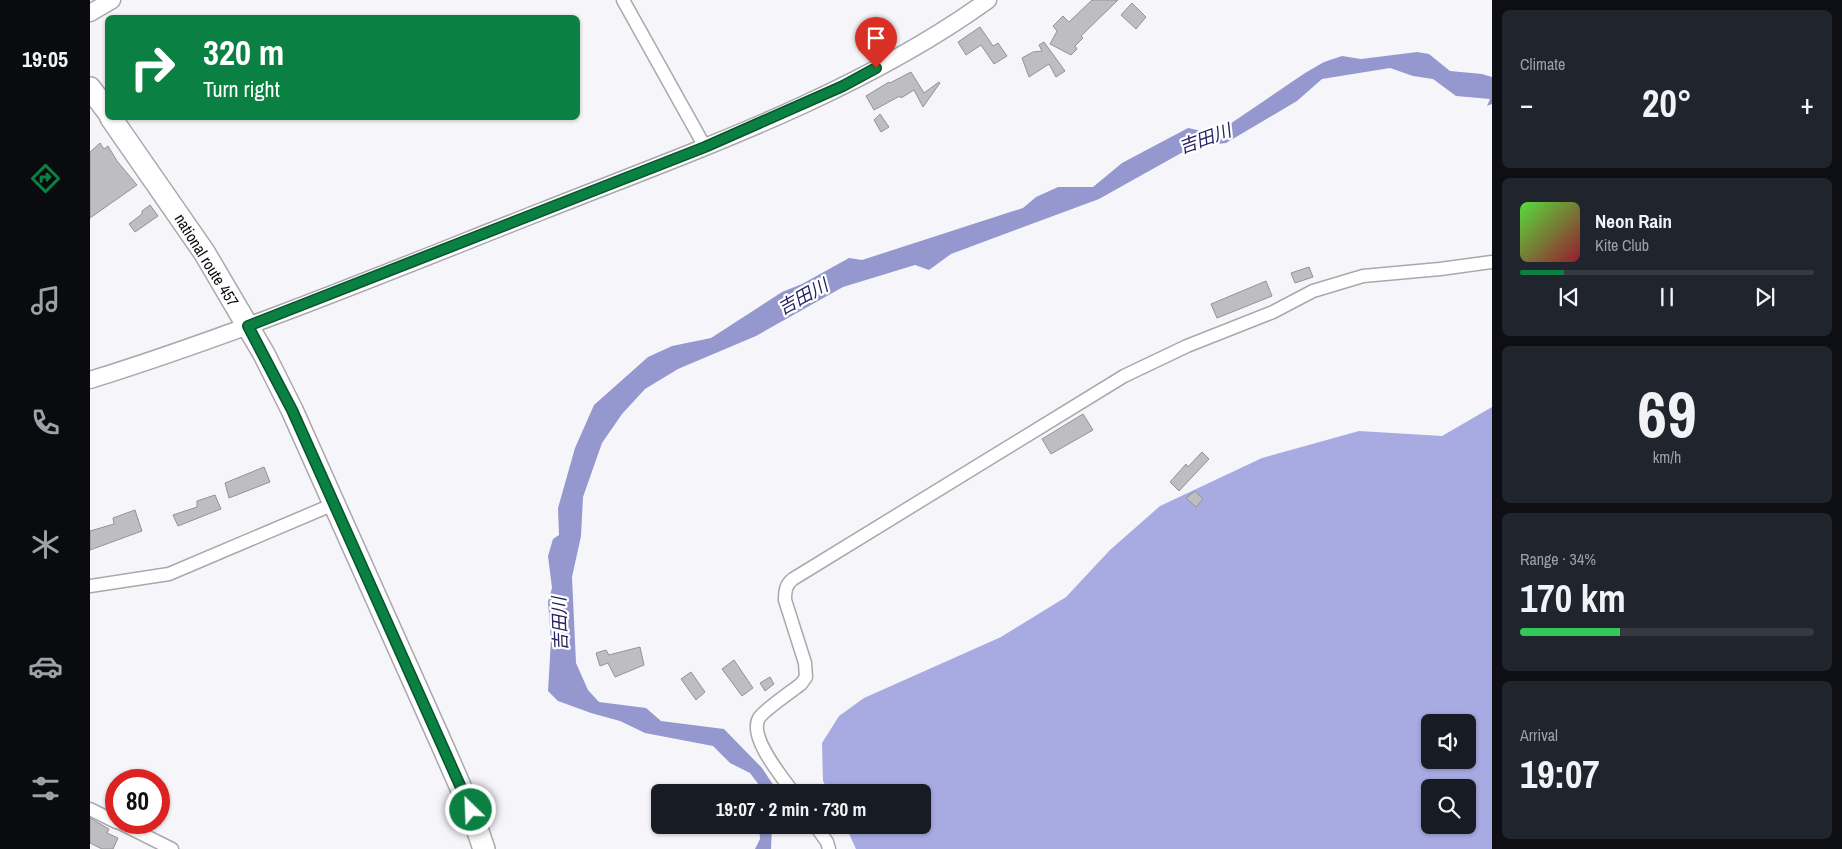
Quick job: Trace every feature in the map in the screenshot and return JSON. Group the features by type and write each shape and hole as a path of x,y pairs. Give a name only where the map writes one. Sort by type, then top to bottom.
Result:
{"highway":[{"path":"90,88 105,108"},
{"name":"national route 457","path":"112,120 204,252 248,326 292,410 463,792 484,849"}],"street":[{"path":"90,13 112,0"},
{"path":"623,0 705,147"},
{"path":"90,380 145,363 248,326 705,147 843,86 957,22 988,0"},
{"path":"787,784 764,750 756,726 760,717 801,684 806,677 805,663 785,600 789,582 793,579 1124,376 1187,346 1273,312 1313,292 1363,276 1492,262"},
{"path":"90,586 169,574 334,504"},
{"path":"90,809 105,816"},
{"path":"141,834 172,849"},
{"path":"822,834 828,842 829,849"}],"shaded area":[{"path":"1492,407 1492,849 856,849 849,834 931,834 931,784 825,784 822,743 839,716 864,698 1001,637 1066,597 1110,550 1160,506 1262,458 1359,431 1442,436"}],"water":[{"name":"吉田川","path":"1417,52 1429,54 1450,71 1482,74 1492,77 1492,104 1487,106 1490,99 1456,96 1433,79 1413,76 1390,68 1322,79 1297,101 1226,143 1192,147 1099,199 951,254 929,270 915,265 843,287 756,336 678,369 645,389 622,414 602,443 583,497 581,536 572,577 576,663 588,690 599,702 646,708 661,721 724,729 762,768 773,784 758,784 750,773 730,763 713,746 645,733 620,721 558,701 548,691 551,640 548,602 552,588 548,556 553,539 559,535 558,508 575,448 594,405 648,357 672,346 711,338 782,292 802,284 849,258 862,260 1023,208 1036,197 1058,187 1093,187 1122,163 1188,128 1206,132 1224,128 1324,62 1342,56 1361,59"},
{"path":"760,834 772,834 771,849 755,849 760,839"}],"building":[{"path":"1092,0 1118,0 1081,36 1083,38 1075,46 1077,49 1071,55 1050,44 1057,31 1053,26 1063,16 1069,22"},
{"path":"1132,3 1146,17 1136,29 1121,15"},
{"path":"980,27 993,46 998,43 1007,56 994,64 981,45 966,55 958,42"},
{"path":"1044,42 1065,71 1056,77 1049,64 1029,77 1022,58 1033,52 1042,51 1039,45"},
{"path":"911,72 924,93 940,83 923,107 914,90 874,110 866,96 889,82"},
{"path":"880,114 889,127 881,132 874,120"},
{"path":"100,143 104,149 108,146 117,161 137,185 90,218 90,152"},
{"path":"150,205 158,216 135,232 129,224"},
{"path":"1309,267 1313,277 1295,283 1291,273"},
{"path":"1266,281 1272,296 1217,318 1211,304"},
{"path":"1083,414 1093,430 1051,454 1042,439"},
{"path":"1202,452 1209,459 1179,491 1170,482 1186,464 1188,467"},
{"path":"264,467 270,482 229,498 225,483"},
{"path":"1195,491 1203,499 1196,507 1186,498"},
{"path":"215,495 221,509 178,526 173,515 197,507 197,501"},
{"path":"135,510 142,531 90,550 90,531 114,524 113,518"},
{"path":"640,647 644,665 615,677 608,663 600,666 596,653 606,650 609,655"},
{"path":"734,660 753,688 742,696 722,669"},
{"path":"691,672 705,692 696,700 681,679"},
{"path":"770,677 774,684 765,691 760,683"},
{"path":"90,818 105,827 105,834 118,838 113,849 102,849 90,843"}],"route":[{"path":"471,810 292,410 248,326 705,147 843,86 876,68"}]}
